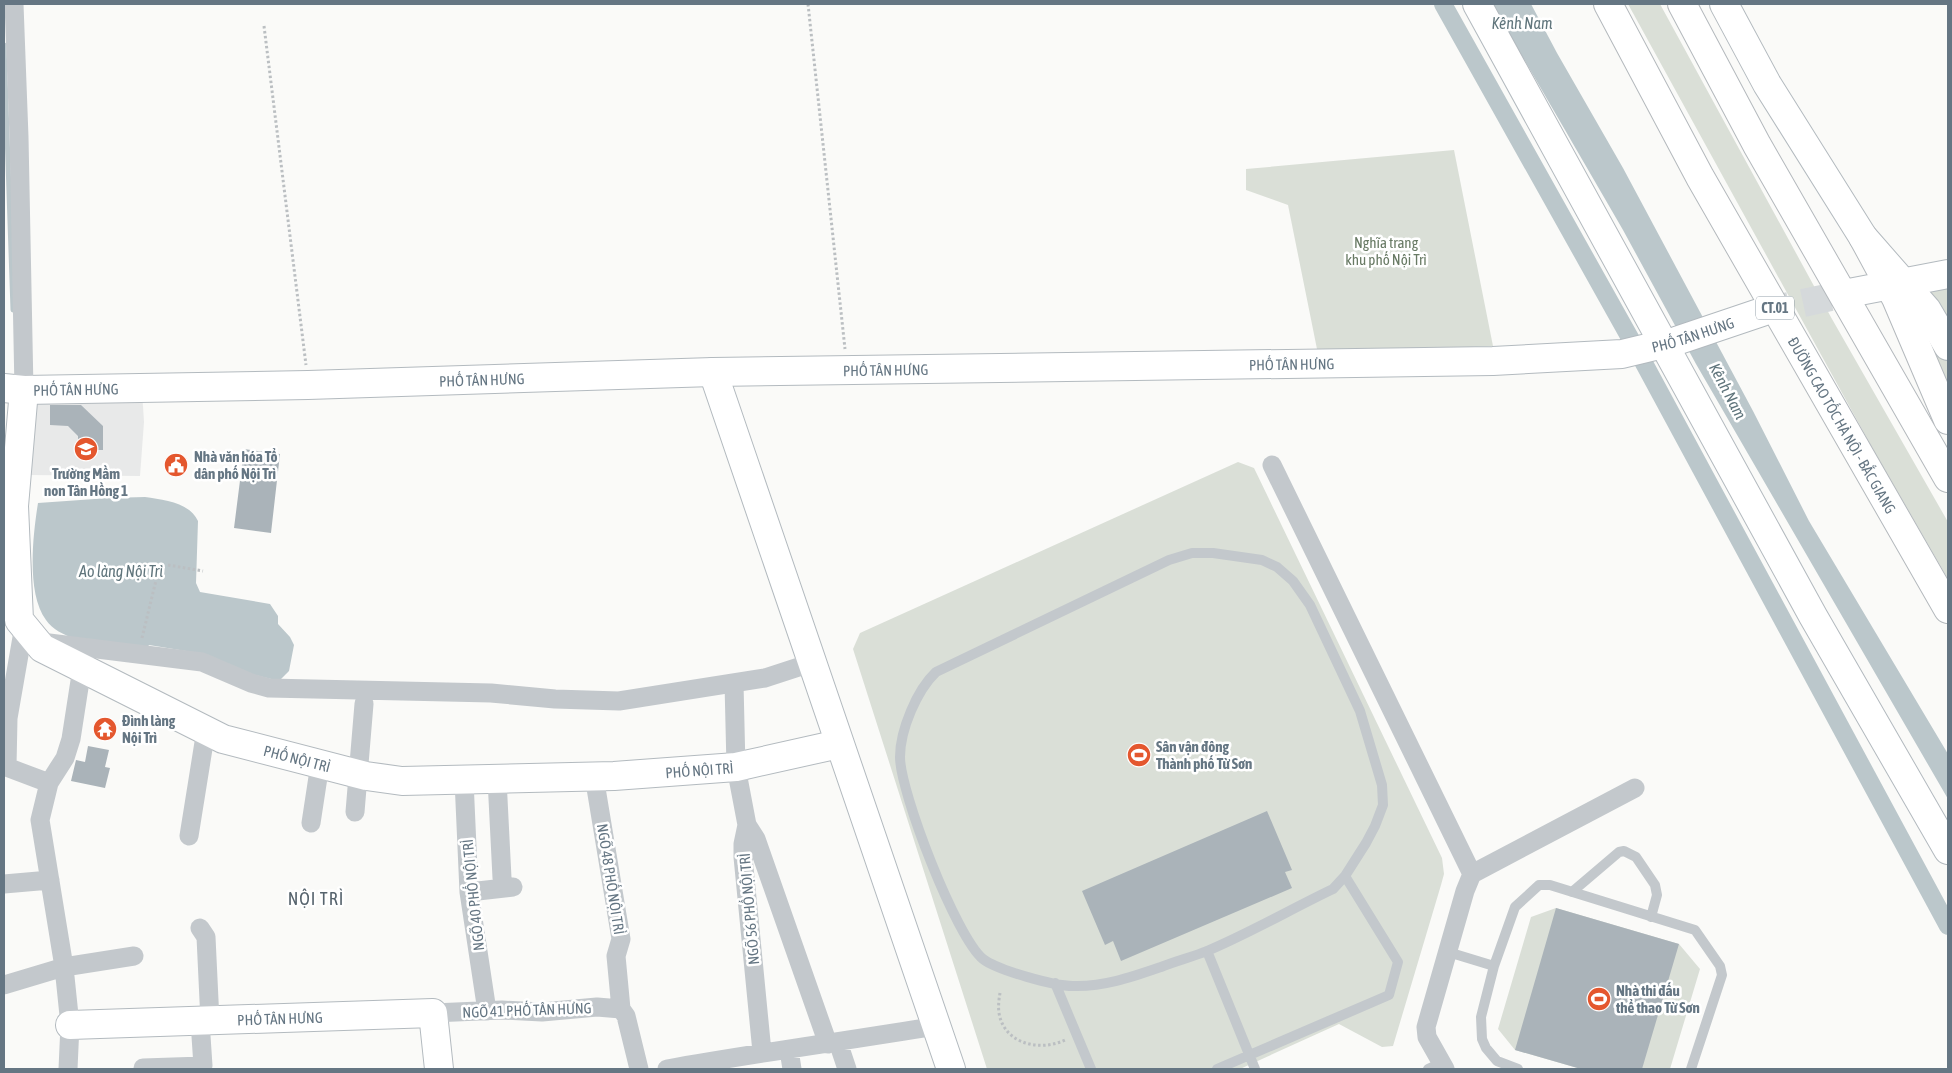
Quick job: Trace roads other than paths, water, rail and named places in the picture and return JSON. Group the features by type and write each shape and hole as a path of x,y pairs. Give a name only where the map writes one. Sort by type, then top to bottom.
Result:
{"main road":[{"path":"1477,4 1813,616 1948,850"},
{"name":"ĐƯỜNG CAO TỐC HÀ NỘI - BẮC GIANG","path":"1608,4 1700,177 1948,609"},
{"path":"1682,4 1758,145 1948,478"},
{"path":"1724,4 1767,84 1863,238 1896,284 1927,310 1948,346"},
{"path":"1849,293 1948,274"},
{"path":"1896,284 1896,298 1948,420"},
{"name":"PHỐ TÂN HƯNG","path":"14,389 308,385 713,372 1493,361 1622,354 1664,344 1762,312"},
{"path":"713,372 951,1069"},
{"path":"14,389 14,506 21,622"},
{"name":"PHỐ NỘI TRÌ","path":"21,622 42,648 223,739 359,774 402,781 594,776 736,767 839,744"},
{"name":"PHỐ TÂN HƯNG","path":"70,1025 433,1013"},
{"path":"433,1013 439,1069"}],"street":[{"path":"14,4 20,147 14,389"},
{"path":"1272,465 1472,874"},
{"path":"49,783 5,766 8,718 21,622 138,653 202,662 251,683 269,688 491,693 556,699 619,701 765,678 811,663"},
{"path":"68,1069 70,1025 64,967 40,820 49,783 65,758 82,668"},
{"name":"NGÕ 56 PHỐ NỘI TRÌ","path":"734,683 736,767 747,824 743,844 743,857 762,1052"},
{"path":"355,812 364,704"},
{"path":"189,836 206,730"},
{"path":"311,823 320,764"},
{"name":"NGÕ 48 PHỐ NỘI TRÌ","path":"594,776 621,939 616,956 621,1009 626,1016 639,1069"},
{"path":"469,892 507,883 497,779"},
{"name":"NGÕ 40 PHỐ NỘI TRÌ","path":"464,780 469,892 487,1011"},
{"path":"1438,1067 1427,1037 1426,1027 1465,892 1472,874 1635,788"},
{"path":"747,824 756,839 833,1043 847,1069"},
{"path":"4,884 50,880"},
{"path":"144,1068 203,1066 206,937 200,928"},
{"path":"4,985 64,967 134,956"},
{"name":"NGÕ 41 PHỐ TÂN HƯNG","path":"433,1013 487,1011 542,1012 597,1008 621,1009"},
{"path":"667,1069 762,1052 788,1050 936,1026"},
{"path":"788,1050 792,1069"}],"lane":[{"path":"1214,552 1262,560 1277,567 1293,581 1310,605 1360,711 1382,785 1383,805 1376,826 1345,876 1333,889 1207,951 1112,983 1072,986 1010,970 983,959 964,935 927,850 907,790 900,758 907,723 920,690 936,672 1169,560 1192,553 1214,552"},
{"path":"1572,892 1619,852 1624,851 1636,857 1655,885 1657,895 1651,917"},
{"path":"1217,1069 1389,995 1398,962 1345,876"},
{"path":"1518,1069 1497,1061 1486,1048 1482,1038 1481,1017 1494,966 1515,907 1539,885 1550,885 1695,930 1720,966 1722,975 1691,1069"},
{"path":"1207,951 1256,1069"},
{"path":"1448,952 1494,966"},
{"path":"1055,983 1091,1069"}],"water":[{"name":"Kênh Nam","path":"1492,4 1531,4 1623,168 1753,411 1809,521 1948,754 1948,799 1696,364 1623,230"},
{"name":"Ao làng Nội Trì","path":"145,497 168,501 182,506 189,510 198,521 196,583 200,592 270,604 278,616 278,624 290,637 294,645 289,671 279,681 251,674 198,653 149,645 147,648 75,639 59,631 46,620 40,608 33,579 34,531 38,503"}],"waterway":[{"path":"1443,4 1639,354 1948,926"},
{"path":"4,45 13,310"}],"tunnel":[{"path":"1762,312 1849,293"}],"place":[{"name":"Trường Mầm non Tân Hồng 1","path":"86,449"},
{"name":"Nhà văn hóa Tổ dân phố Nội Trì","path":"176,465"},
{"name":"Đình làng Nội Trì","path":"105,729"},
{"name":"Sân vận động Thành phố Từ Sơn","path":"1139,755"},
{"name":"Nhà thi đấu thể thao Từ Sơn","path":"1599,999"}],"district":[{"name":"NỘI TRÌ","path":"316,898"}],"park label":[{"name":"Nghĩa trang khu phố Nội Trì","path":"1386,250"}]}
